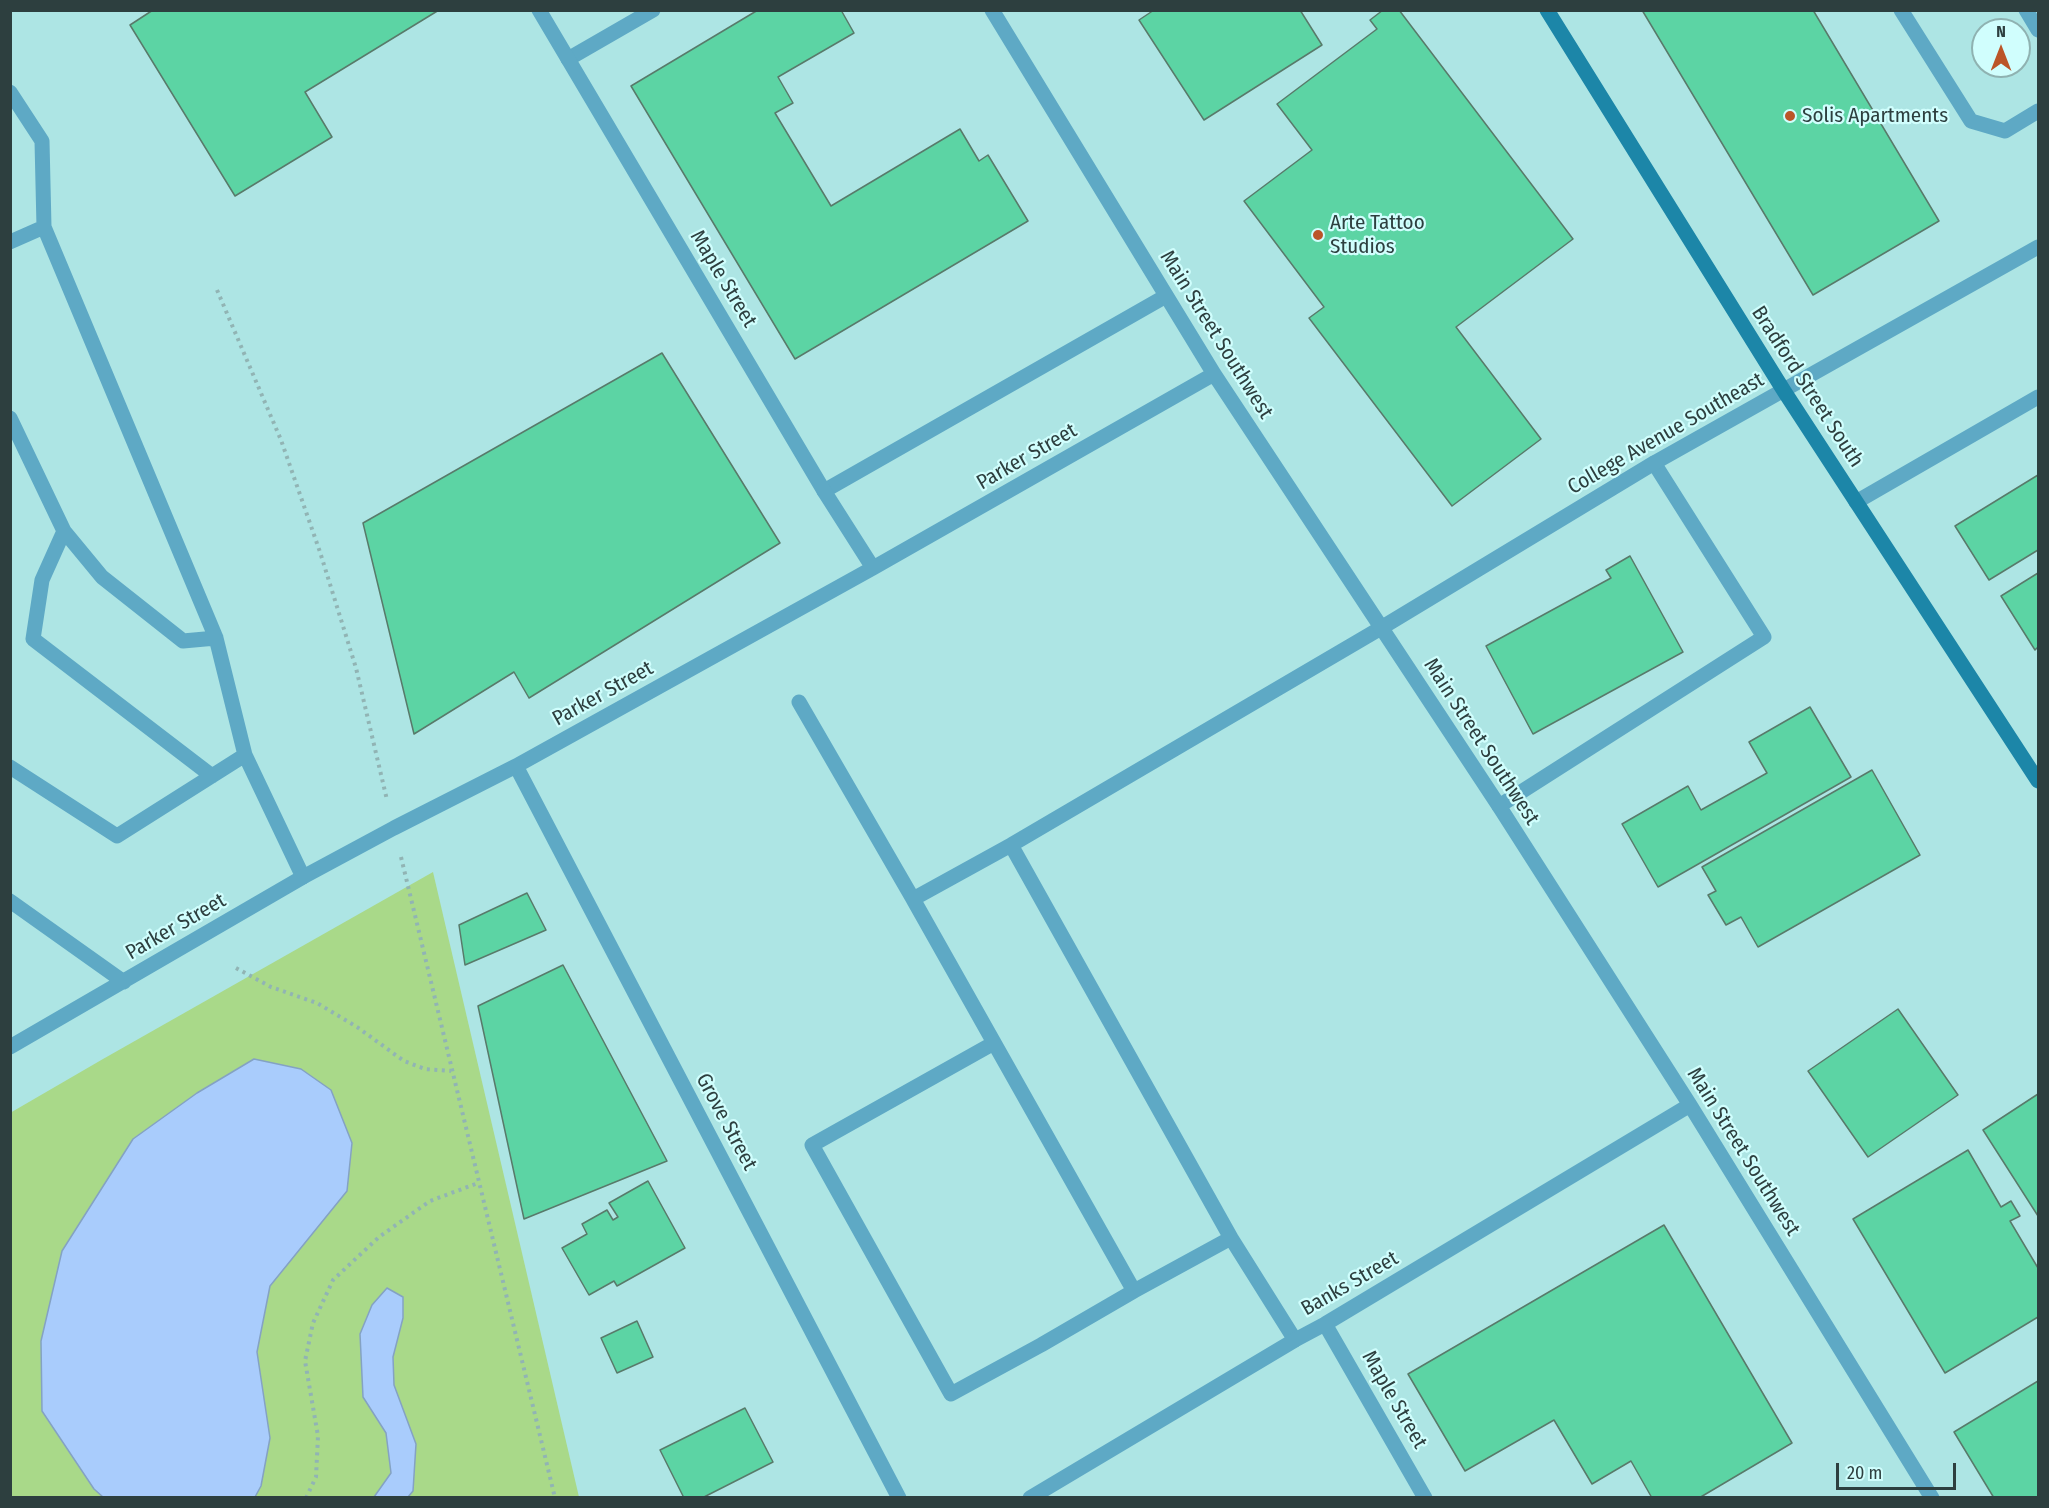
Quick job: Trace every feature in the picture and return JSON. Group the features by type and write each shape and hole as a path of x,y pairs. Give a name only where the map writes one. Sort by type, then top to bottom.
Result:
{"street":[{"name":"Maple Street","path":"539,10 824,491 873,568"},
{"path":"568,59 653,10"},
{"name":"Main Street Southwest","path":"992,10 1214,374 1499,806 1690,1105 1932,1497"},
{"name":"Bradford Street South","path":"1547,10 1784,391 2038,781"},
{"path":"1901,10 1971,121 2005,131 2038,111"},
{"path":"2026,10 2038,30"},
{"path":"10,92 42,141 45,227 216,638 245,755 303,877"},
{"path":"10,242 45,227"},
{"name":"College Avenue Southeast","path":"913,899 1011,845 1381,628 1654,463 2038,247"},
{"path":"824,491 1166,296"},
{"name":"Parker Street","path":"10,1047 303,877 516,766 873,568 1214,374"},
{"path":"1856,502 2038,397"},
{"path":"10,418 64,531 102,577 183,641 216,638"},
{"path":"1499,806 1764,637 1654,463"},
{"path":"64,531 42,580 33,639 212,776"},
{"path":"799,702 1134,1291"},
{"path":"10,767 117,836 245,755"},
{"name":"Grove Street","path":"516,766 899,1497"},
{"path":"1011,845 1231,1238 1295,1340"},
{"path":"10,901 124,982"},
{"path":"994,1043 812,1145 951,1394 1231,1238"},
{"name":"Banks Street","path":"1030,1497 1325,1324 1690,1105"},
{"name":"Maple Street","path":"1325,1324 1425,1497"}],"path":[{"path":"217,290 281,440 320,552 356,668 387,800"},
{"path":"402,862 555,1497"},
{"path":"236,968 271,987 317,1003 357,1027 404,1061 425,1069 452,1071"},
{"path":"306,1497 316,1477 318,1436 305,1361 313,1323 333,1280 380,1238 430,1202 478,1183"}],"shaded area":[{"path":"11,11 2038,11 2038,1497 11,1497"},
{"path":"254,1059 301,1069 331,1090 352,1143 347,1191 270,1286 257,1352 270,1438 261,1486 255,1497 103,1497 94,1489 42,1411 41,1341 62,1251 133,1139 197,1093"},
{"path":"387,1288 403,1297 403,1318 393,1357 394,1385 416,1444 413,1491 408,1497 374,1497 391,1473 386,1433 363,1397 360,1334 372,1305"}],"green space":[{"path":"433,872 579,1497 11,1497 10,1113"}],"building":[{"path":"153,10 439,10 305,92 332,137 235,196 130,25"},
{"path":"758,10 841,10 854,33 778,77 793,103 775,113 831,206 960,129 979,161 988,155 1028,221 795,359 631,86"},
{"path":"1154,10 1300,10 1322,45 1204,120 1139,20"},
{"path":"1383,10 1399,10 1573,239 1456,327 1541,439 1452,506 1309,318 1324,307 1244,201 1312,150 1277,104 1377,29 1370,20"},
{"name":"Solis Apartments","path":"1642,10 1813,10 1939,221 1813,295"},
{"path":"662,353 780,543 529,698 514,672 414,734 363,523"},
{"path":"2038,475 2038,550 1989,580 1955,526"},
{"path":"1630,556 1683,652 1533,734 1486,646 1611,578 1606,570"},
{"path":"2038,573 2038,647 2035,650 2001,596"},
{"path":"1810,707 1851,777 1658,887 1622,824 1688,786 1701,810 1767,773 1749,742"},
{"path":"1872,770 1920,855 1758,947 1741,917 1726,925 1708,895 1716,891 1702,867"},
{"path":"527,893 546,930 465,965 459,925"},
{"path":"563,965 667,1161 524,1219 478,1006"},
{"path":"1898,1009 1958,1095 1868,1157 1808,1071"},
{"path":"2038,1094 2038,1216 1983,1130"},
{"path":"1968,1150 2001,1207 2011,1201 2020,1216 2010,1221 2038,1268 2038,1317 1945,1373 1853,1219"},
{"path":"648,1181 685,1248 617,1286 614,1281 589,1295 562,1248 587,1234 582,1224 607,1210 613,1220 618,1217 609,1203"},
{"path":"1664,1225 1792,1443 1699,1498 1652,1498 1631,1461 1592,1484 1554,1420 1465,1471 1408,1374"},
{"path":"637,1321 653,1357 617,1373 601,1338"},
{"path":"2038,1381 2038,1498 1994,1498 1954,1432"},
{"path":"745,1408 773,1462 702,1498 684,1498 660,1450"}],"place":[{"name":"Solis Apartments","path":"1790,116"},
{"name":"Arte Tattoo Studios","path":"1318,235"}]}
